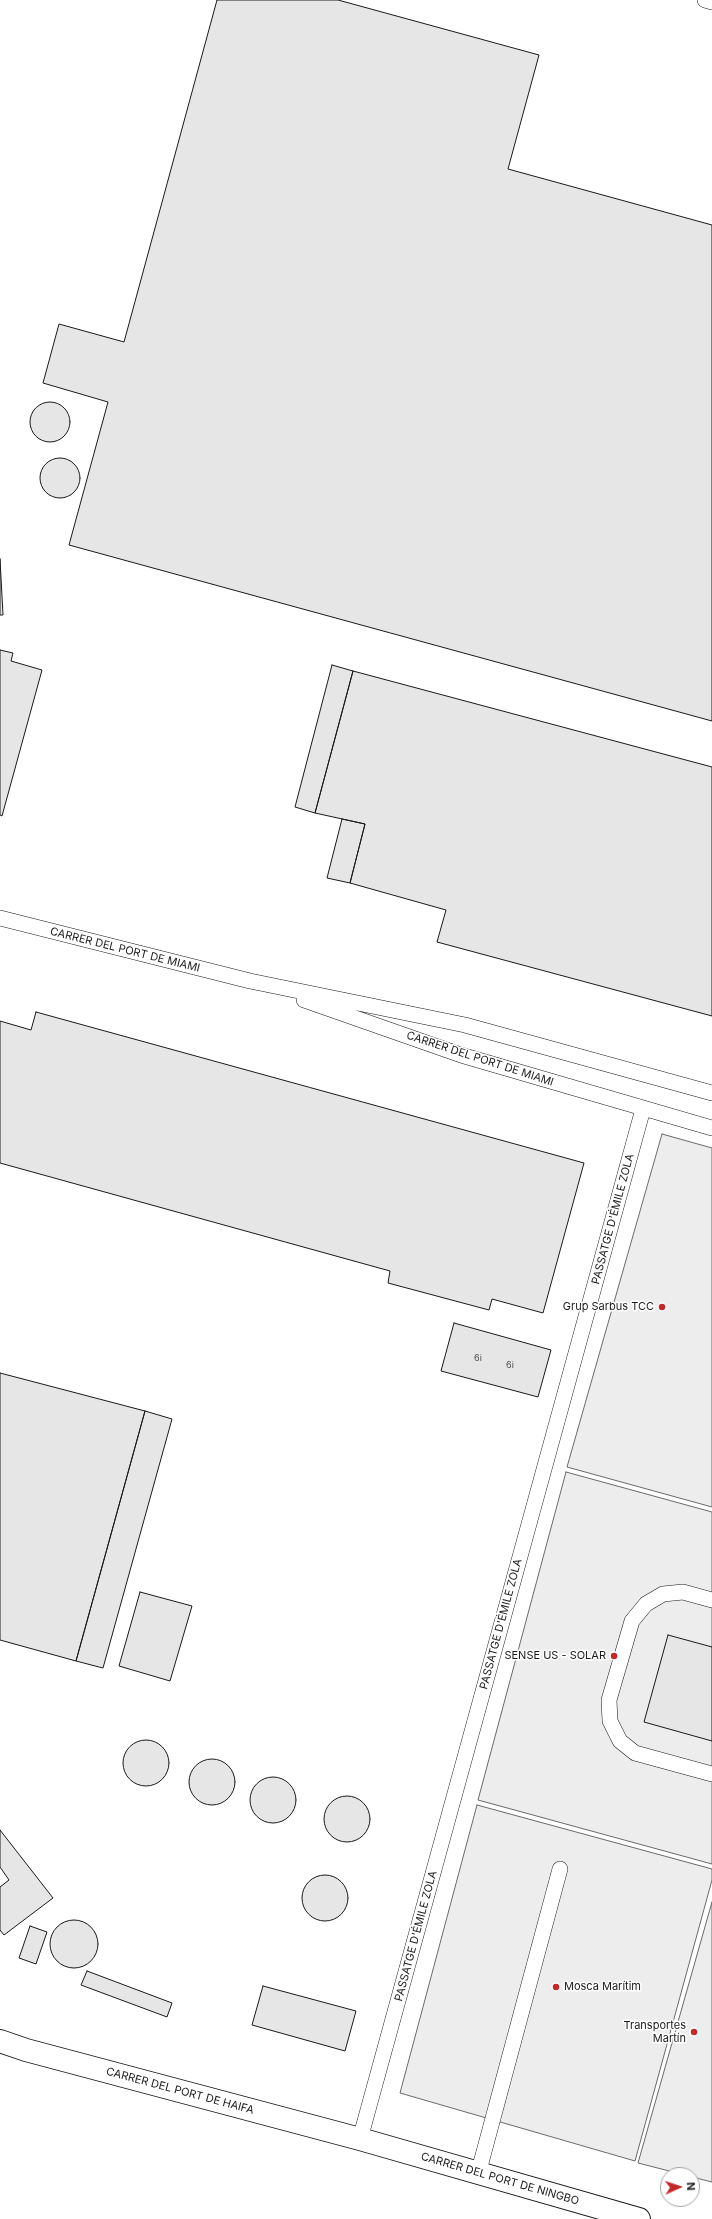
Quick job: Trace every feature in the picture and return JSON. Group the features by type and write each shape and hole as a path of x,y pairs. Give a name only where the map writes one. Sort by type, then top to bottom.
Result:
{"street":[{"name":"CARRER DEL PORT DE HAIFA","path":"0,2041 26,2050 360,2139"},
{"name":"CARRER DEL PORT DE NINGBO","path":"360,2139 639,2219"}],"lane":[{"path":"705,0 712,2"},
{"name":"CARRER DEL PORT DE MIAMI","path":"0,918 250,981 466,1025 712,1093"},
{"name":"CARRER DEL PORT DE MIAMI","path":"250,981 461,1055 712,1128"},
{"name":"PASSATGE D'ÉMILE ZOLA","path":"360,2139 643,1109"},
{"path":"712,1600 683,1592 663,1594 646,1604 632,1622 609,1700 610,1721 613,1728 620,1741 636,1753 712,1774"},
{"path":"478,2174 560,1869"}],"shaded area":[{"name":"Grup Sarbus TCC","path":"662,1134 712,1148 712,1507 567,1467"},
{"name":"SENSE US - SOLAR","path":"566,1472 712,1512 712,1864 478,1800"},
{"name":"Mosca Marítim","path":"477,1805 712,1869 712,1880 635,2161 400,2093"},
{"name":"Transportes Martín","path":"712,1902 712,2182 700,2179 700,2167 660,2167 660,2169 638,2163"}],"building":[{"path":"217,0 338,0 539,55 508,169 712,225 712,721 69,545 108,402 43,383 59,324 124,342"},
{"path":"54,402 61,405 67,411 70,422 69,430 61,439 54,442 46,442 39,439 31,430 30,418 33,411 42,403"},
{"path":"64,458 71,461 77,467 80,478 79,486 71,495 64,498 56,498 49,495 41,486 40,474 43,467 52,459"},
{"path":"0,559 3,615 0,615"},
{"path":"0,650 13,653 11,661 42,670 2,816 0,815"},
{"path":"332,665 353,671 315,813 295,807"},
{"path":"353,671 712,767 712,1016 437,942 446,910 350,883 365,824 315,813"},
{"path":"342,819 365,824 350,883 327,878"},
{"path":"36,1012 584,1163 543,1313 492,1299 489,1310 388,1283 390,1271 0,1163 0,1021 31,1030"},
{"path":"454,1323 551,1350 538,1397 441,1371"},
{"path":"0,1373 145,1411 76,1661 0,1640"},
{"path":"145,1411 172,1419 103,1668 76,1661"},
{"path":"140,1592 192,1606 170,1681 119,1666"},
{"path":"668,1635 712,1647 712,1741 644,1722"},
{"path":"151,1740 163,1746 168,1754 168,1772 163,1780 155,1785 141,1786 129,1780 124,1772 123,1758 129,1746 137,1741"},
{"path":"217,1759 229,1765 234,1773 234,1791 229,1799 221,1804 207,1805 195,1799 190,1791 189,1777 195,1765 203,1760"},
{"path":"278,1777 290,1783 295,1791 295,1809 290,1817 282,1822 268,1823 256,1817 251,1809 250,1795 256,1783 264,1778"},
{"path":"352,1796 364,1802 369,1810 369,1828 364,1836 356,1841 342,1842 330,1836 325,1828 324,1814 330,1802 338,1797"},
{"path":"0,1830 53,1898 4,1935 0,1930 0,1887 9,1880 0,1867"},
{"path":"330,1875 342,1881 347,1889 347,1907 342,1915 334,1920 320,1921 308,1915 303,1907 302,1893 308,1881 316,1876"},
{"path":"69,1920 79,1920 91,1927 98,1939 98,1949 91,1961 79,1968 69,1968 61,1964 54,1957 50,1949 50,1939 54,1931 61,1924"},
{"path":"30,1926 47,1932 36,1964 19,1958"},
{"path":"87,1971 172,2003 167,2017 81,1985"},
{"path":"263,1986 356,2011 345,2051 252,2025"}],"place":[{"name":"Grup Sarbus TCC","path":"662,1307"},
{"name":"SENSE US - SOLAR","path":"614,1656"},
{"name":"Mosca Marítim","path":"556,1987"},
{"name":"Transportes Martín","path":"694,2032"}]}
